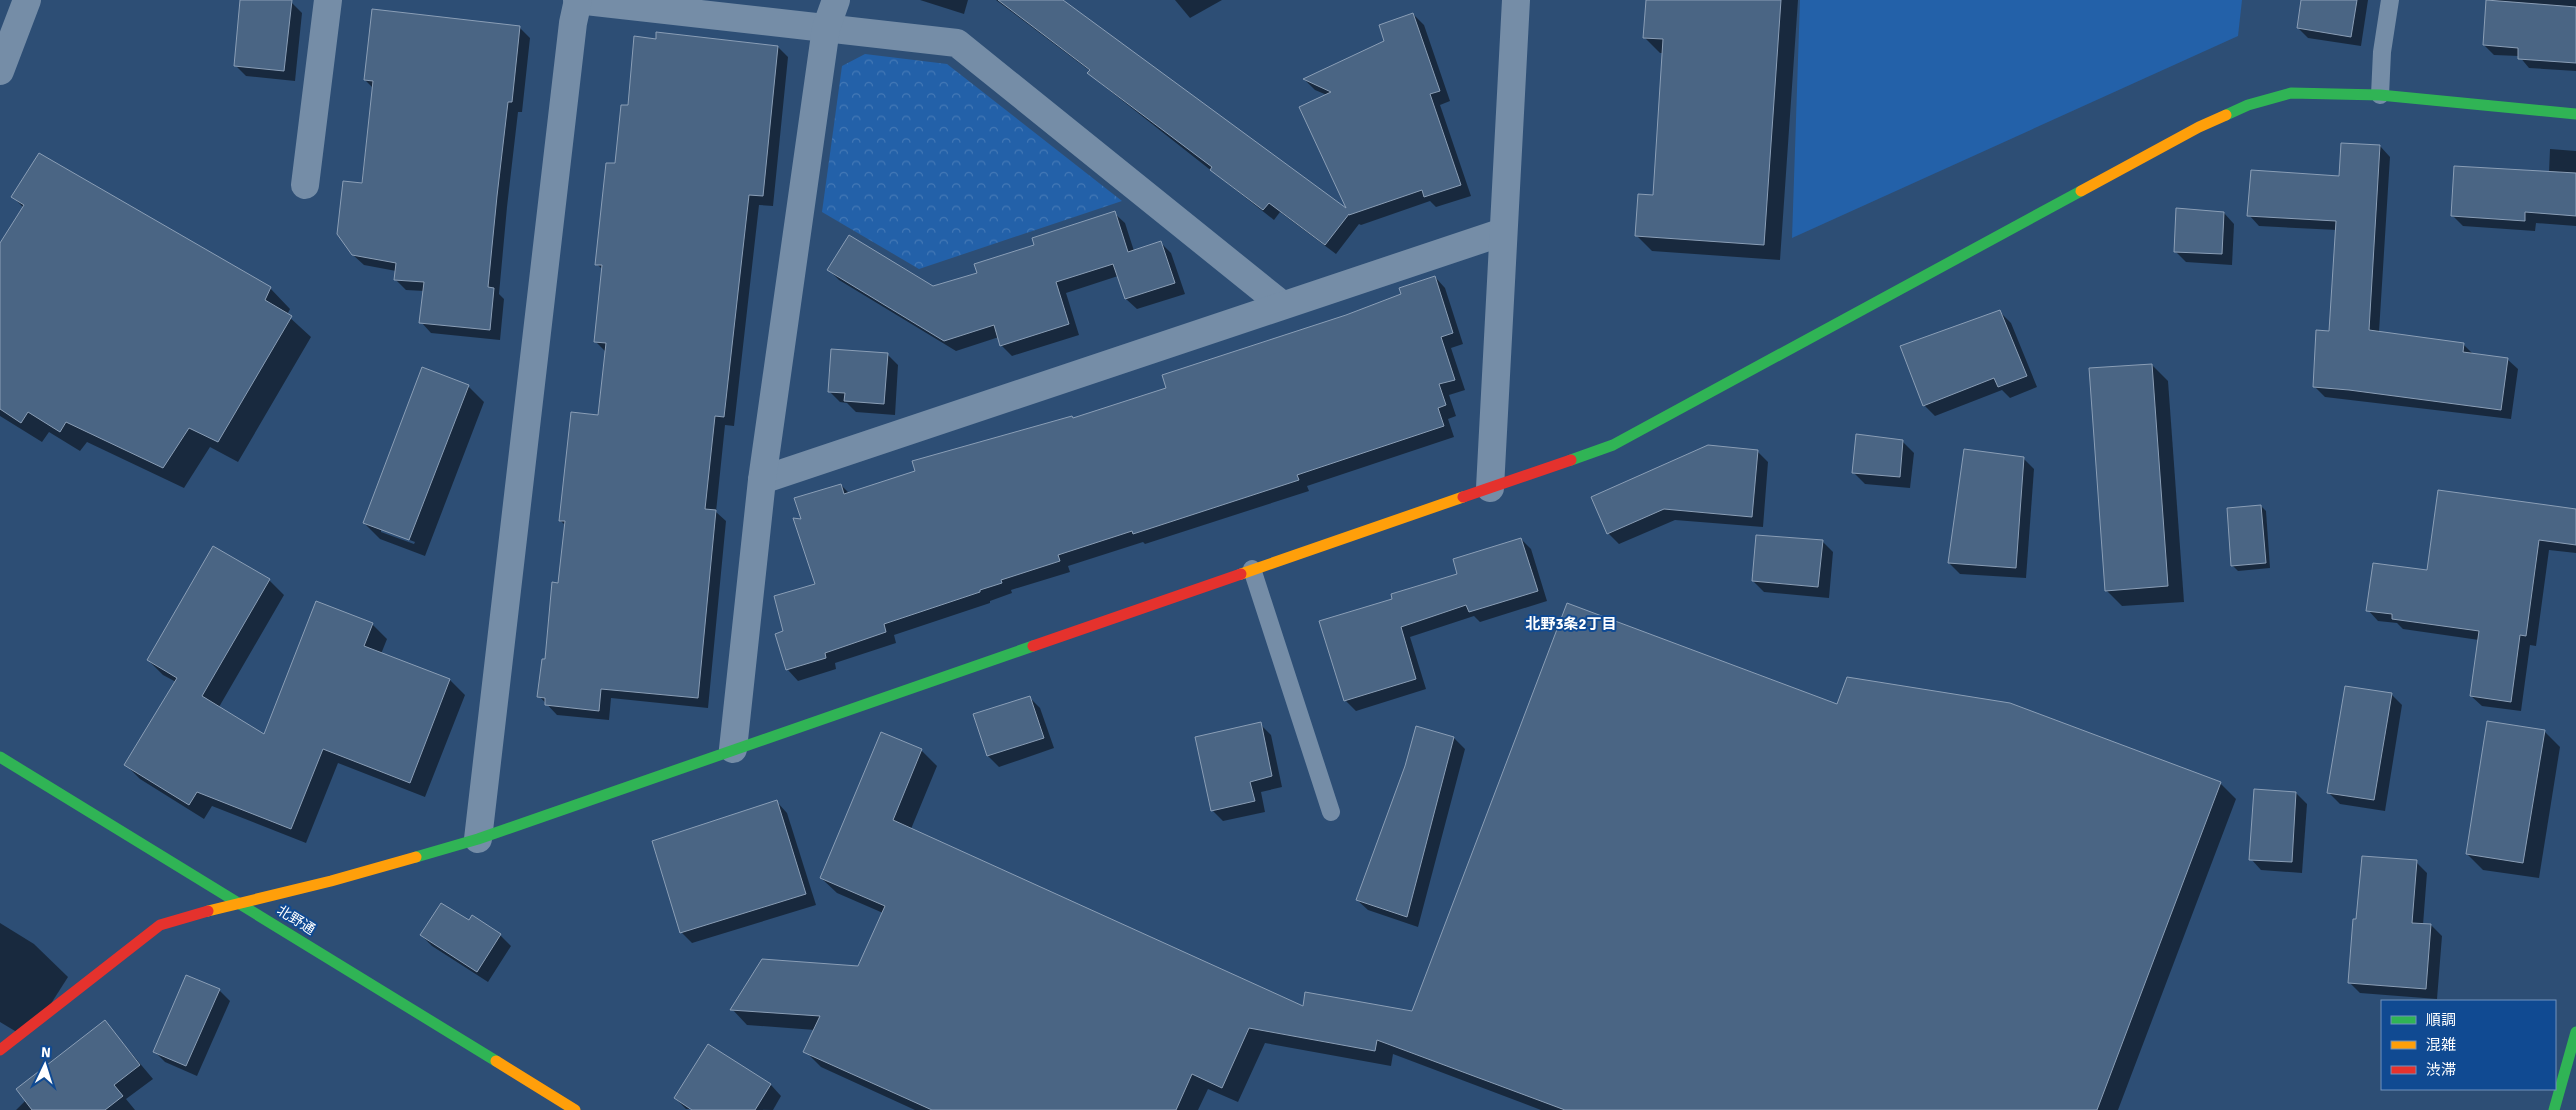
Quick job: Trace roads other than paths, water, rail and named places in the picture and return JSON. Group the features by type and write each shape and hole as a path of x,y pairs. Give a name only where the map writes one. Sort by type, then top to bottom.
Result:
{"street":[{"path":"0,71 27,0"},
{"path":"305,185 328,0"},
{"path":"478,839 573,23 578,0 957,43 1281,304"},
{"path":"733,749 762,480 826,28 836,0"},
{"path":"1490,488 1516,0"},
{"path":"0,1050 160,925 238,902 325,882 478,839 1612,445 2199,127 2248,105 2290,93 2380,95 2576,114"},
{"path":"762,480 1281,304 1503,232"},
{"name":"北野通","path":"0,757 238,902 570,1109"},
{"path":"2554,1110 2576,1032"}],"lane":[{"path":"2380,95 2382,52 2390,0"},
{"path":"1252,569 1331,812"}],"district":[{"name":"北野3条2丁目","path":"1571,624"}]}
